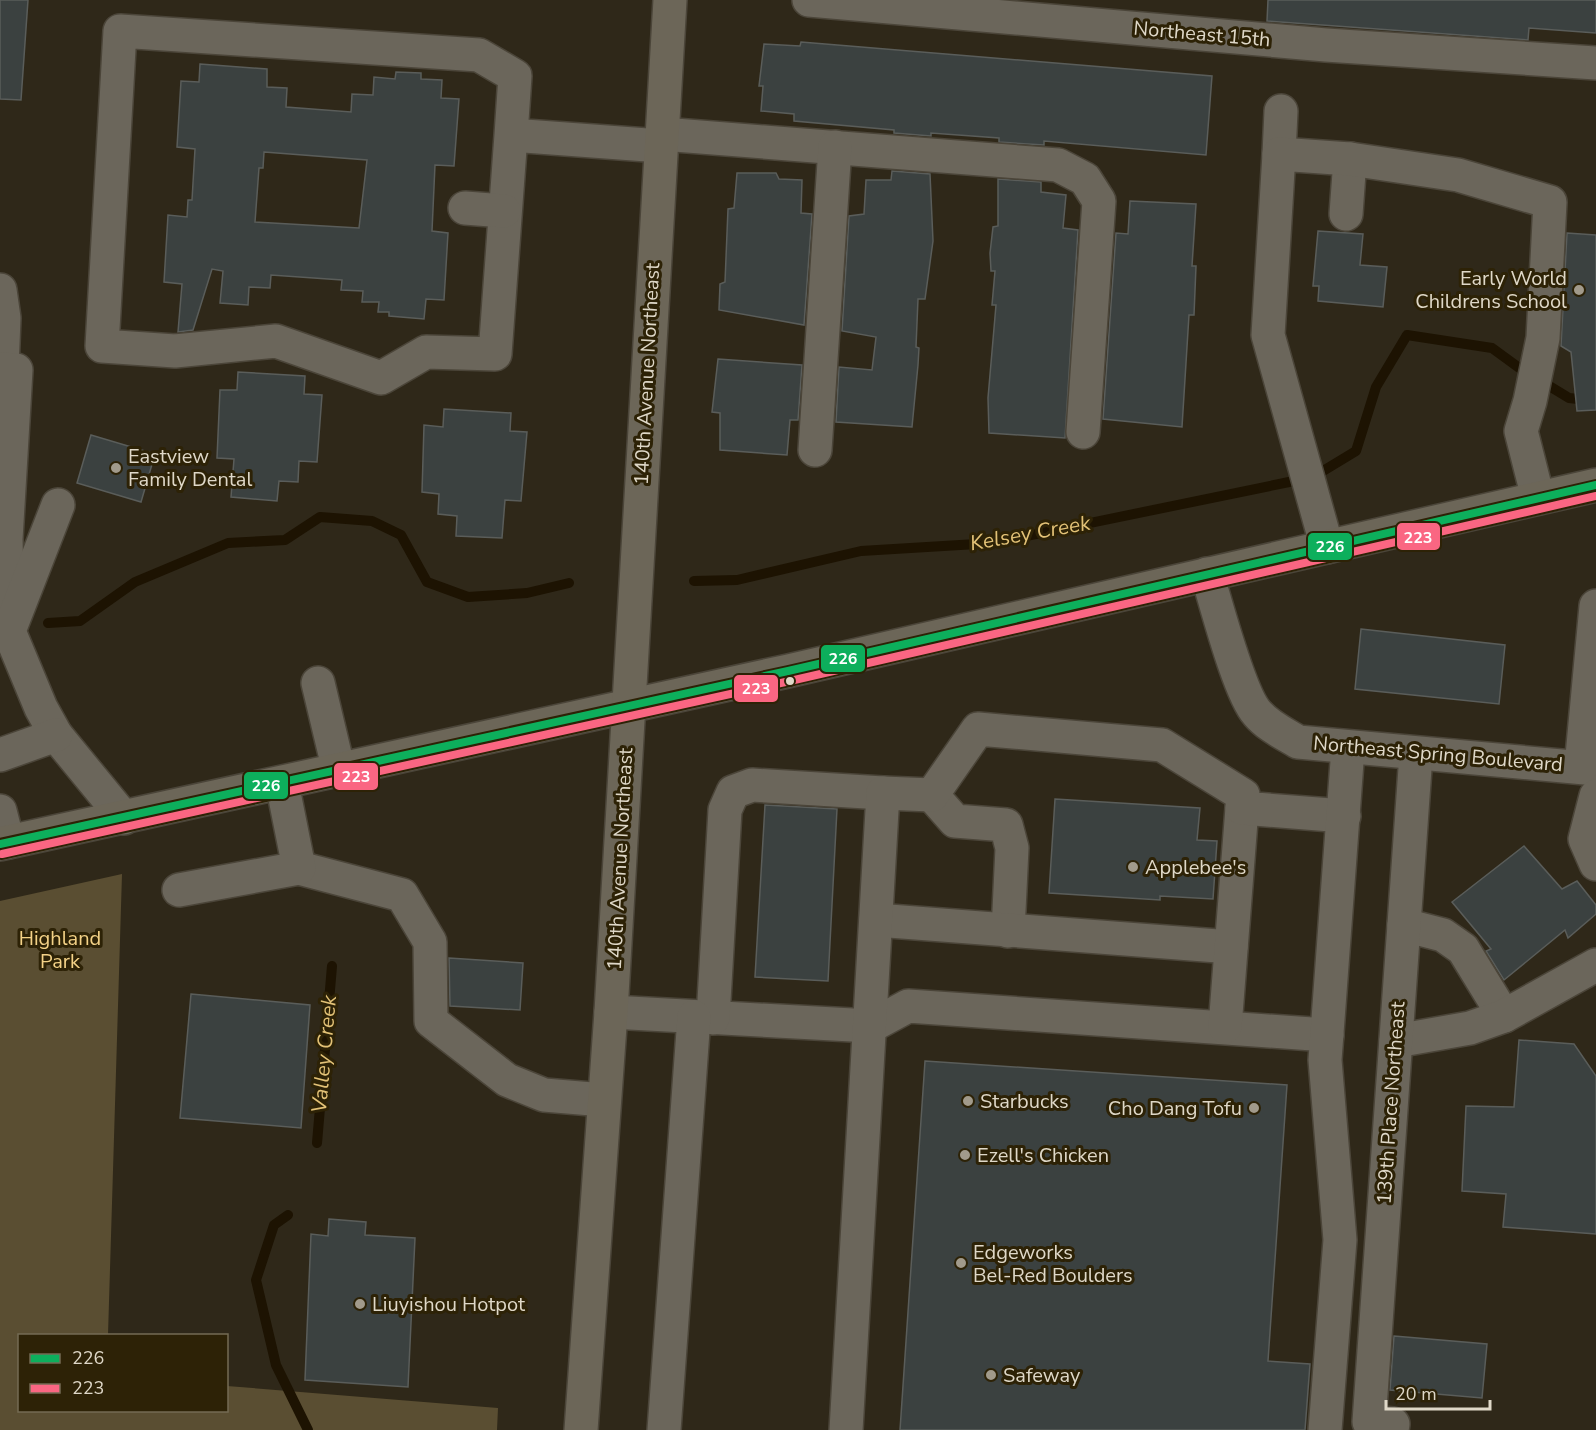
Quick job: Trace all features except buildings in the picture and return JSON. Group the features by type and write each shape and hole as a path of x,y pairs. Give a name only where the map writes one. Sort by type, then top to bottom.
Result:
{"main road":[{"name":"140th Avenue Northeast","path":"581,1430 611,1012 670,0"},
{"path":"4,843 628,707 1596,485"}],"street":[{"name":"Northeast 15th","path":"808,0 1326,45 1596,63"},
{"path":"120,31 479,55 514,76 511,135 495,354 426,352 390,387 276,341 175,351 102,346 120,31"},
{"path":"1281,111 1268,335 1328,547"},
{"path":"511,135 834,147 1058,165 1085,179 1099,201 1083,432"},
{"path":"815,450 834,147"},
{"path":"1279,154 1350,159 1458,175 1550,202 1543,338 1530,401 1521,431 1538,498"},
{"path":"1347,214 1350,159"},
{"path":"465,208 504,211"},
{"path":"0,290 4,318 1,369 16,370 6,539 9,631 41,708 56,735 124,818"},
{"path":"9,631 58,505"},
{"name":"Northeast Spring Boulevard","path":"1207,574 1243,683 1255,711 1272,727 1298,742 1416,754 1591,777"},
{"path":"1596,606 1591,777 1585,839 1596,864"},
{"path":"318,683 339,771"},
{"path":"932,795 978,729 1162,745 1243,795 1225,1027"},
{"path":"0,754 56,735"},
{"path":"1325,1430 1340,1240 1325,1060 1348,748"},
{"name":"139th Place Northeast","path":"1392,1430 1393,1424 1369,1422 1416,754"},
{"path":"282,783 299,868"},
{"path":"664,1430 725,810 733,792 752,785 932,795 955,821 1006,825 1012,848 1008,931"},
{"path":"846,1430 883,793"},
{"path":"1242,808 1344,816"},
{"path":"0,811 4,843"},
{"path":"179,890 299,868 402,895 430,942 431,1021 507,1080 544,1095 604,1100"},
{"path":"876,920 1231,947"},
{"path":"1404,925 1443,935 1463,949 1504,1016"},
{"path":"1396,1041 1470,1028 1504,1016 1596,965"},
{"path":"611,1012 871,1026 908,1006 1327,1035"}],"green space":[{"name":"Highland Park","path":"122,874 108,1334 18,1334 18,1412 228,1412 228,1386 498,1408 497,1430 0,1430 0,901"}],"waterway":[{"name":"Kelsey Creek","path":"1323,471 1356,451 1376,387 1407,335 1492,348 1569,398 1596,401"},
{"name":"Kelsey Creek","path":"694,581 737,580 861,551 993,543 1294,481"},
{"name":"Kelsey Creek","path":"48,623 80,621 135,582 228,543 285,540 320,517 372,521 401,535 427,582 468,597 527,593 569,583"},
{"name":"Valley Creek","path":"317,1143 332,966"},
{"name":"Valley Creek","path":"288,1215 274,1225 256,1280 276,1365 308,1430"}],"transit line":[{"name":"226","path":"0,844 788,671 1596,485"},
{"name":"223","path":"2,854 790,681 1596,496"}],"place":[{"name":"Early World Childrens School","path":"1579,290"},
{"name":"Eastview Family Dental","path":"116,468"},
{"name":"Applebee's","path":"1133,867"},
{"name":"Starbucks","path":"968,1101"},
{"name":"Cho Dang Tofu","path":"1254,1108"},
{"name":"Ezell's Chicken","path":"965,1155"},
{"name":"Edgeworks Bel-Red Boulders","path":"961,1263"},
{"name":"Liuyishou Hotpot","path":"360,1304"},
{"name":"Safeway","path":"991,1375"}]}
